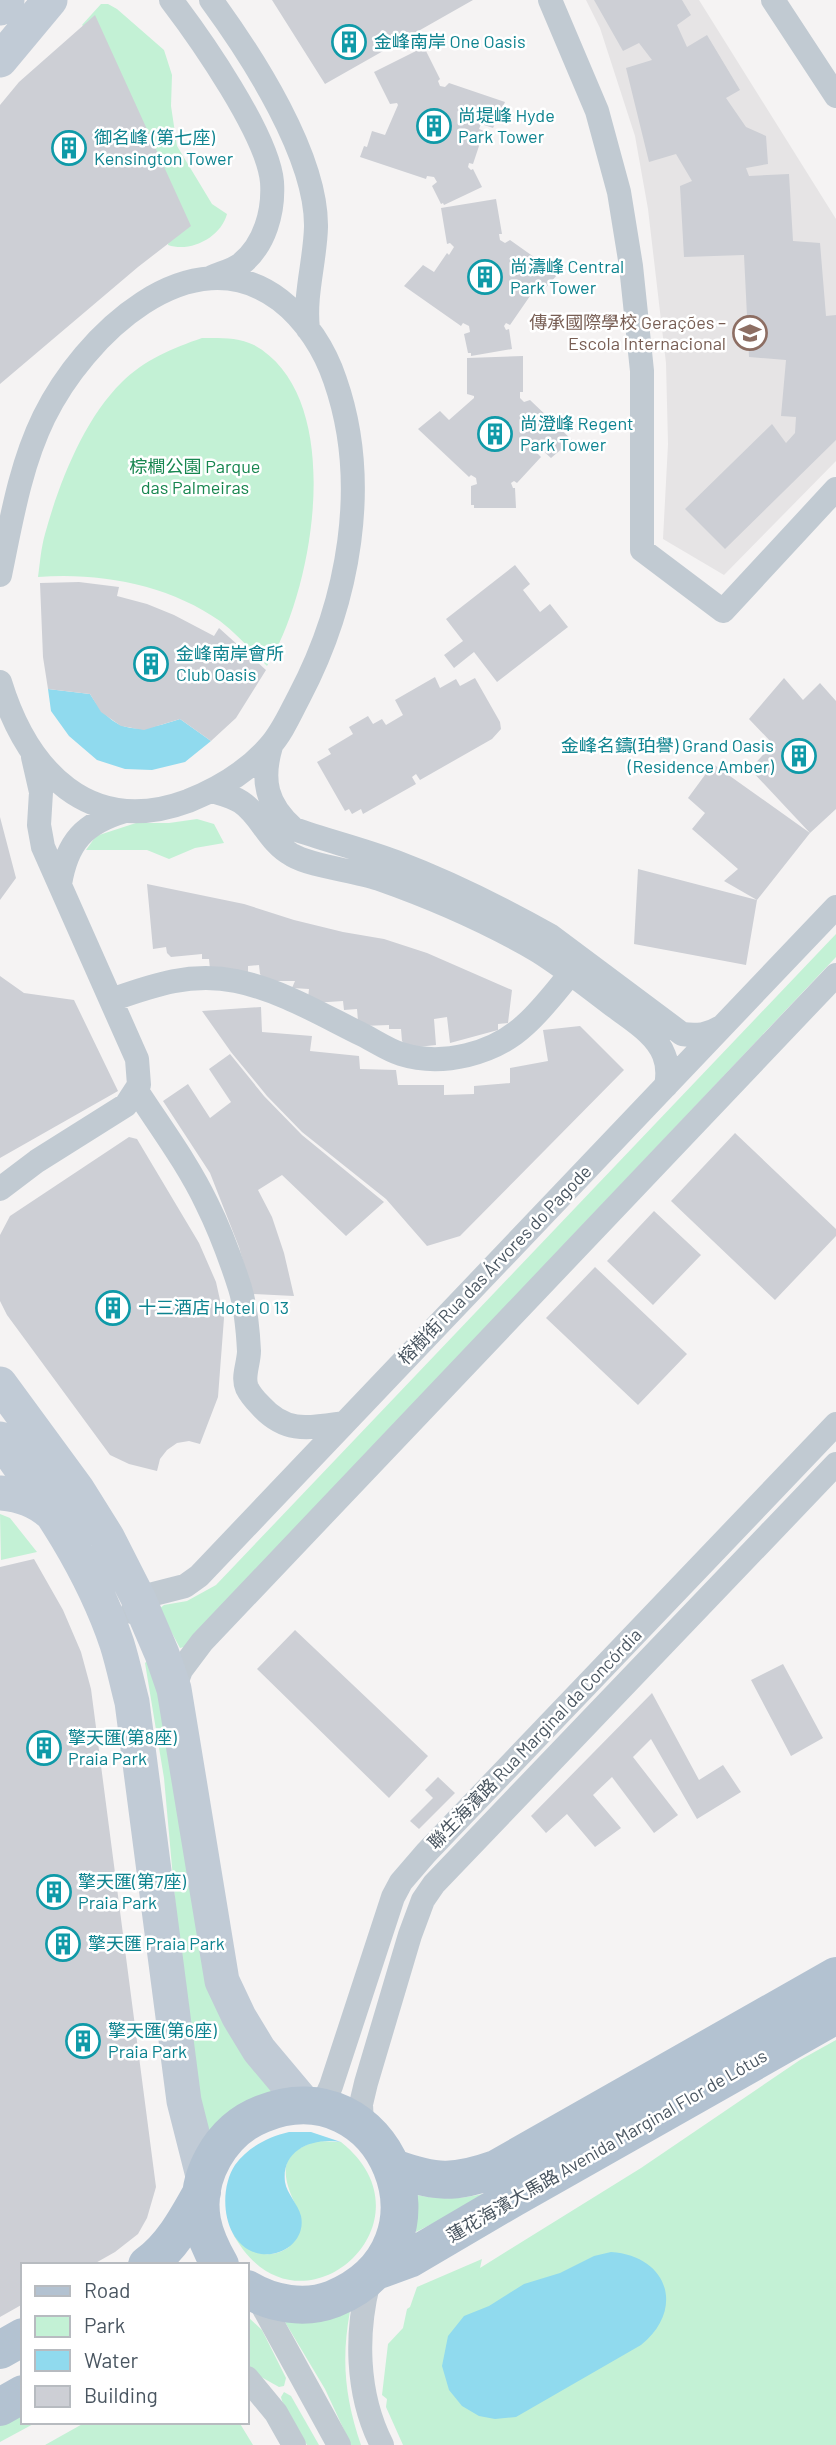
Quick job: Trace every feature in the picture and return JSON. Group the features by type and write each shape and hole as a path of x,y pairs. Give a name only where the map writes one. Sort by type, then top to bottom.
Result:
{"main road":[{"path":"0,8 6,0"},
{"path":"0,60 50,0"},
{"path":"6,1396 77,1489 107,1537 138,1598 174,1689 222,1982 259,2050 313,2107"},
{"path":"0,1439 55,1516 96,1591 117,1645 132,1702 184,2101 203,2186 201,2219 208,2244 219,2263"},
{"path":"0,1493 20,1495 39,1503 55,1516"},
{"name":"蓮花海濱大馬路 Avenida Marginal Flor de Lótus","path":"394,2168 424,2179 456,2181 496,2169 836,1976"},
{"name":"蓮花海濱大馬路 Avenida Marginal Flor de Lótus","path":"251,2292 279,2303 303,2305 327,2301 350,2292 373,2274 409,2259 836,2015"},
{"path":"149,2263 185,2223 203,2186 212,2159 225,2140 242,2125 272,2110 313,2107 342,2114 362,2126 380,2145 394,2168 400,2195 399,2222 391,2248 373,2274"},
{"path":"0,2350 21,2338"},
{"path":"0,2407 21,2395"}],"street":[{"path":"171,0 188,23 258,139 272,182 271,209 262,239 241,264 211,277"},
{"path":"211,0 257,68 304,162 311,184 316,227 307,298 308,329"},
{"path":"551,0 597,111 619,192 631,266 642,371 642,550 723,611 836,489"},
{"path":"773,0 836,96"},
{"path":"0,575 25,465 44,418 85,354 115,324 144,302 172,287 211,277 258,285 292,309 320,346 333,373 347,418 353,471 350,535 342,585 328,632 310,677 271,746 265,776 269,794 284,820 294,829 397,862 496,906 551,936 682,1034 705,1034 722,1027"},
{"path":"0,682 6,702 29,747 46,772 76,796 98,805 125,811 150,811 173,806 212,791 238,775 271,746"},
{"path":"0,1189 37,1161 121,1108 137,1091 140,1077 136,1059 41,840 41,792 29,747"},
{"path":"212,791 243,803 268,835 292,855 309,862 378,878 442,903 509,935 571,973 643,1029 657,1044 667,1065 666,1086"},
{"path":"60,884 64,861 74,841 91,825 107,816 125,811"},
{"name":"榕樹街 Rua das Árvores do Pagode","path":"138,1598 185,1586 199,1576 836,907"},
{"path":"111,1000 167,981 200,977 234,980 266,989 400,1054 430,1059 489,1049 510,1037 525,1026 571,973"},
{"path":"174,1689 181,1670 192,1654 237,1604 836,975"},
{"path":"137,1091 193,1179 224,1243 241,1291 247,1326 247,1388 261,1407 284,1423 302,1429 343,1423"},
{"path":"0,1177 37,1161"},
{"name":"聯生海濱路 Rua Marginal da Concórdia","path":"313,2107 331,2086 386,1914 401,1882 836,1424"},
{"name":"聯生海濱路 Rua Marginal da Concórdia","path":"362,2126 361,2104 366,2083 406,1948 420,1907 434,1884 836,1464"},
{"path":"117,1645 138,1598"},
{"path":"373,2274 363,2302 361,2370 368,2415 382,2445"},
{"path":"251,2292 339,2445"},
{"path":"248,2379 276,2413 294,2445"}],"shaded area":[{"name":"傳承國際學校 Gerações – Escola Internacional","path":"586,0 699,0 836,219 836,461 724,575 663,539 668,444 666,363 648,209 635,136 600,28"}],"green space":[{"path":"101,4 117,9 164,50 172,75 171,106 177,146 212,204 227,214 212,236 195,245 168,245 171,185 106,49 82,25"},
{"name":"棕櫚公園 Parque das Palmeiras","path":"202,338 228,338 248,342 283,371 302,407 312,450 313,497 308,545 298,592 284,633 267,666 220,621 179,598 109,579 38,577 44,539 65,473 96,414 122,382 140,367"},
{"path":"197,819 214,824 224,843 195,848 169,859 147,850 86,850 96,836 136,823 169,823"},
{"path":"836,934 836,957 184,1647 180,1648 159,1609 164,1605 187,1601 216,1585"},
{"path":"0,1514 10,1518 37,1552 1,1560"},
{"path":"149,1659 167,1720 209,1980 284,2092 203,2143 183,1989 164,1778 145,1663"},
{"path":"836,2040 836,2445 403,2445 386,2407 387,2399 382,2395 388,2344 403,2328 407,2309 417,2287 482,2259 480,2268 641,2168 800,2060"},
{"path":"318,2141 341,2142 368,2174 376,2207 368,2238 348,2262 321,2278 290,2280 259,2266 239,2241 257,2253 265,2254 273,2254 289,2247 300,2214 290,2191 286,2170 288,2161 303,2146"},
{"path":"490,2194 416,2232 417,2195 450,2198"},
{"path":"350,2311 346,2379 351,2411 361,2445 351,2445 325,2389 285,2322"},
{"path":"248,2317 262,2330 286,2378 284,2386 279,2387 248,2370"},
{"path":"284,2392 291,2396 319,2445 307,2445 282,2401"},
{"path":"21,2404 21,2424 33,2424 0,2442 0,2416"},
{"path":"82,2424 240,2424 253,2445 45,2445"}],"water":[{"path":"48,689 90,694 109,718 119,724 139,728 180,719 211,741 185,762 152,770 125,769 97,760 69,736 51,711"},
{"path":"289,2132 311,2132 341,2142 310,2144 301,2148 288,2161 285,2182 301,2216 300,2232 285,2250 261,2254 248,2250 231,2230 225,2203 226,2189 235,2165 246,2153 266,2140"},
{"path":"611,2252 631,2256 646,2263 658,2274 666,2301 663,2316 655,2331 641,2345 516,2417 495,2419 479,2416 462,2406 449,2390 442,2366 448,2336 464,2316 489,2306 524,2284 560,2273 594,2256"}],"building":[{"name":"金峰南岸 One Oasis","path":"272,0 473,0 325,84"},
{"path":"594,0 682,0 691,15 677,25 687,47 707,35 740,90 726,98 746,127 766,136 768,164 746,168 749,176 789,174 793,241 820,243 826,316 836,315 836,440 725,549 685,509 772,424 786,443 795,433 796,417 781,416 786,360 749,357 744,255 684,257 680,186 692,181 676,154 649,162 626,68 652,60 639,43 623,51"},
{"path":"95,15 191,226 138,267 0,384 0,105 19,82"},
{"name":"尚堤峰 Hyde Park Tower","path":"424,47 440,79 440,86 445,87 449,83 505,102 493,128 481,124 479,129 484,131 473,164 469,163 468,167 473,169 482,187 444,205 432,186 437,182 434,177 427,176 426,179 360,157 364,146 367,147 372,131 385,135 398,105 390,104 374,72"},
{"name":"尚濤峰 Central Park Tower","path":"496,199 502,234 499,234 500,240 505,243 510,240 558,274 539,295 529,288 525,292 530,296 510,325 506,323 504,326 506,330 509,329 512,349 471,356 464,334 470,332 469,326 463,323 461,326 404,286 423,265 434,272 454,247 450,243 447,244 441,208"},
{"name":"尚澄峰 Regent Park Tower","path":"523,356 523,392 520,392 520,398 524,402 530,400 572,440 551,458 541,449 537,453 541,457 517,483 511,483 515,488 516,508 474,508 474,505 471,505 471,486 477,484 476,478 471,475 469,477 418,429 440,411 449,420 474,398 467,394 467,358"},
{"path":"515,565 530,584 523,590 540,612 550,604 568,627 497,682 474,652 454,668 444,655 463,641 446,619"},
{"name":"金峰南岸會所 Club Oasis","path":"79,582 119,587 117,596 174,615 214,636 219,628 266,670 236,718 211,741 180,719 144,730 121,726 101,712 90,694 48,689 43,657 40,583"},
{"path":"435,677 440,688 456,679 460,686 475,678 500,722 501,729 492,739 420,780 416,774 412,777 416,784 363,814 361,809 352,814 349,809 345,811 317,762 331,754 328,749 353,734 349,727 368,716 373,724 382,719 386,725 403,715 395,700"},
{"name":"金峰名鑄(珀譽) Grand Oasis (Residence Amber)","path":"784,678 803,700 820,683 836,701 836,809 810,833 750,769 773,744 749,719"},
{"path":"713,764 810,833 757,900 724,881 738,869 692,829 705,813 688,798"},
{"path":"0,817 16,878 0,900"},
{"path":"638,869 757,900 746,965 634,944"},
{"path":"147,884 244,904 294,920 384,939 427,953 512,990 508,1023 498,1024 498,1030 450,1043 447,1017 434,1019 436,1045 408,1048 402,1041 401,1029 389,1029 389,1025 362,1026 358,1021 357,1009 344,1010 343,1001 313,1003 308,998 309,989 292,988 295,981 265,981 260,974 259,965 248,966 248,973 210,969 209,959 202,959 202,954 171,957 166,947 153,949"},
{"path":"0,976 24,993 74,1000 118,1091 0,1158"},
{"path":"261,1007 262,1032 312,1036 310,1051 359,1056 360,1069 396,1070 398,1085 444,1085 444,1095 474,1094 474,1086 510,1083 510,1068 548,1061 543,1030 580,1026 624,1070 460,1236 427,1246 386,1199 302,1132 267,1096 202,1011"},
{"path":"230,1054 264,1096 302,1135 384,1202 346,1236 282,1175 258,1190 272,1217 294,1296 252,1294 239,1247 210,1173 163,1101 188,1084 210,1118 231,1102 209,1069"},
{"path":"735,1133 836,1229 836,1236 775,1300 671,1201"},
{"name":"十三酒店 Hotel O 13","path":"129,1137 137,1139 199,1243 216,1282 224,1318 218,1397 200,1444 189,1441 177,1443 160,1459 157,1471 129,1464 110,1455 7,1315 0,1301 0,1235 10,1216"},
{"path":"654,1211 701,1255 653,1305 607,1261"},
{"path":"595,1267 687,1354 638,1405 546,1318"},
{"name":"擎天匯 Praia Park","path":"34,1559 63,1610 81,1652 91,1689 156,2187 147,2218 138,2234 96,2263 21,2263 21,2305 0,2317 0,1567"},
{"path":"295,1630 428,1756 389,1798 257,1669"},
{"path":"783,1664 823,1738 791,1756 751,1680"},
{"path":"652,1693 699,1780 723,1765 741,1792 697,1819 651,1739 633,1757 678,1815 654,1833 612,1777 593,1795 621,1828 595,1847 567,1814 546,1833 531,1816"},
{"path":"438,1777 455,1793 419,1829 410,1821 433,1798 425,1790"}],"place":[{"name":"金峰南岸 One Oasis","path":"349,42"},
{"name":"尚堤峰 Hyde Park Tower","path":"434,126"},
{"name":"御名峰 (第七座) Kensington Tower","path":"69,148"},
{"name":"尚濤峰 Central Park Tower","path":"485,277"},
{"name":"傳承國際學校 Gerações – Escola Internacional","path":"750,333"},
{"name":"尚澄峰 Regent Park Tower","path":"495,434"},
{"name":"金峰南岸會所 Club Oasis","path":"151,664"},
{"name":"金峰名鑄(珀譽) Grand Oasis (Residence Amber)","path":"799,756"},
{"name":"十三酒店 Hotel O 13","path":"113,1308"},
{"name":"擎天匯(第8座) Praia Park","path":"44,1748"},
{"name":"擎天匯(第7座) Praia Park","path":"54,1892"},
{"name":"擎天匯 Praia Park","path":"63,1944"},
{"name":"擎天匯(第6座) Praia Park","path":"83,2041"}]}
